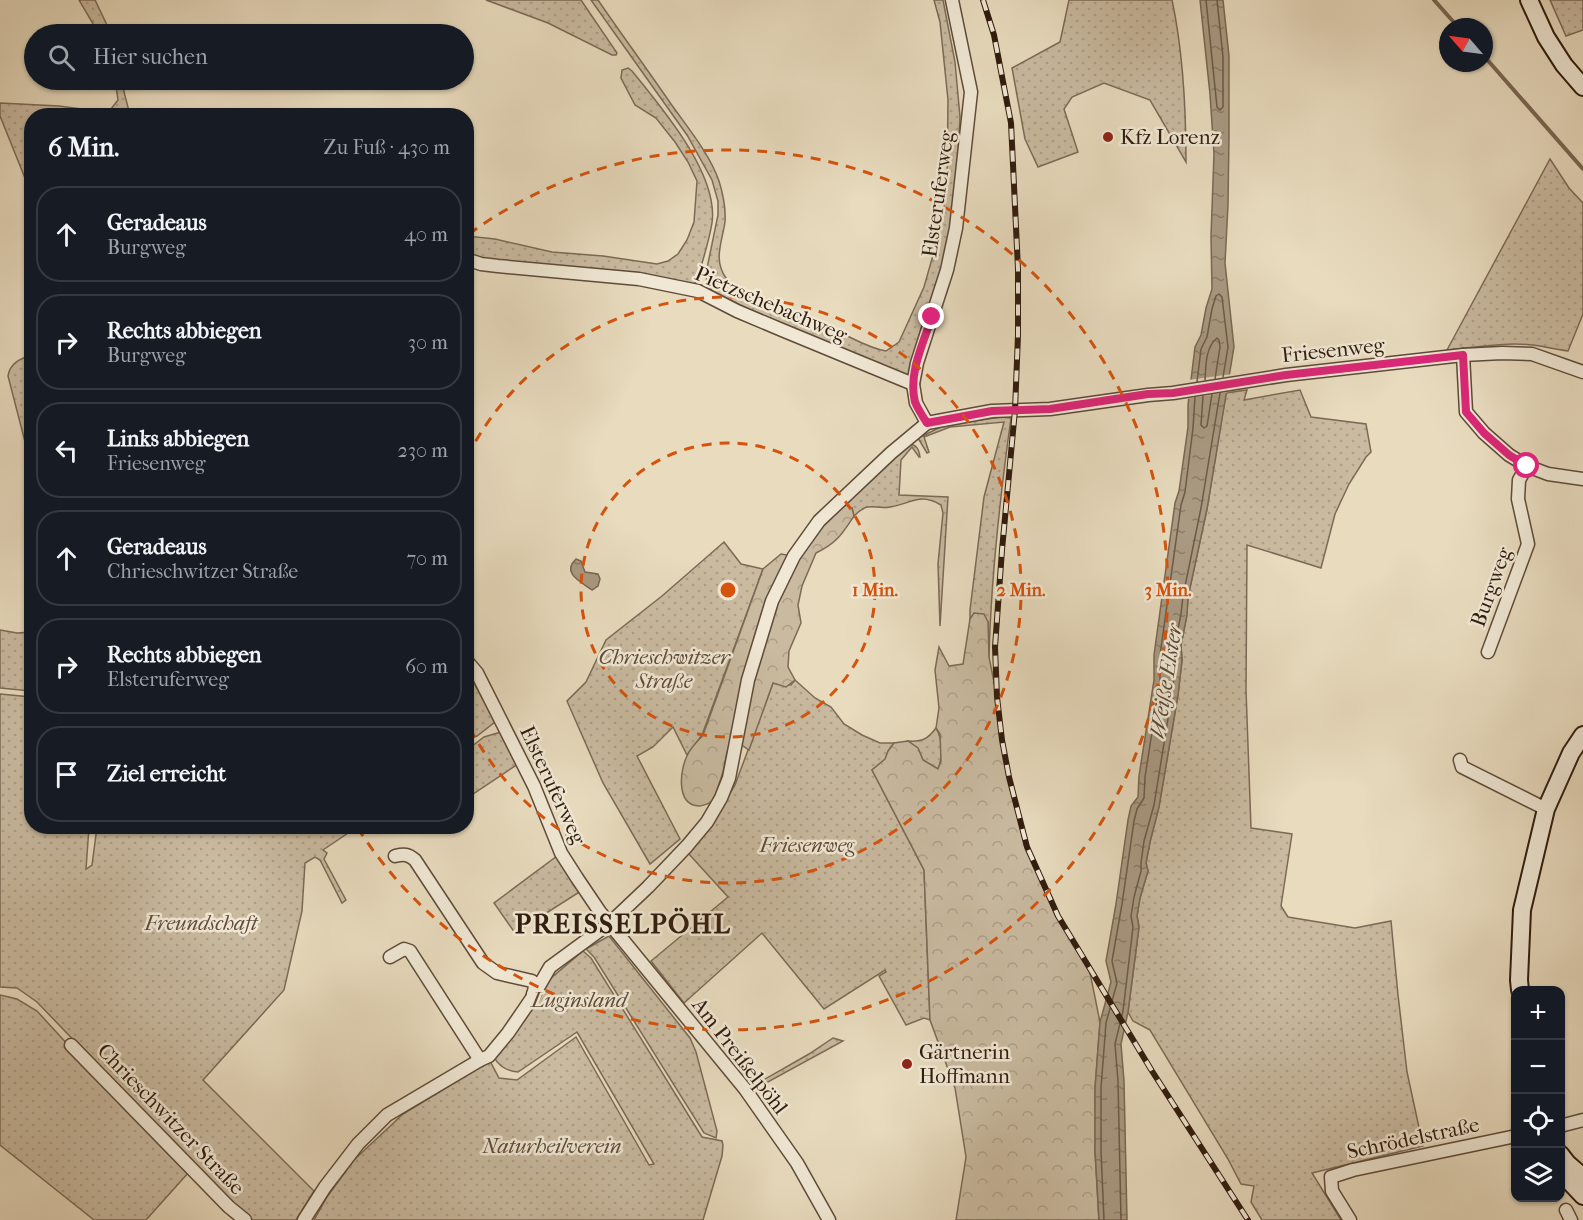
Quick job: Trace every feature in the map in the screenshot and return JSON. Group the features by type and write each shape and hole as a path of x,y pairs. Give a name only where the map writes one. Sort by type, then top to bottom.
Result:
{"main road":[{"path":"1529,0 1546,38 1564,65 1583,87"},
{"path":"1520,986 1522,910 1546,808 1571,753 1583,735"},
{"path":"1565,1160 1583,1177"},
{"path":"1565,1176 1583,1196"}],"street":[{"name":"Elsteruferweg","path":"927,423 916,403 913,384 956,228 971,92 952,0"},
{"name":"Pietzschebachweg","path":"474,262 498,266 639,279 698,291 737,311 913,384"},
{"name":"Friesenweg","path":"927,423 992,411 1050,409 1148,394 1173,393 1246,380 1463,355 1532,354 1583,372"},
{"path":"1463,355 1466,412 1484,433 1509,455 1527,466 1548,474 1583,479"},
{"path":"304,1220 325,1187 358,1144 387,1115 489,1056 532,998 550,967 609,923 648,887 707,822 729,778 748,680 772,600 794,556 819,521 891,453 927,423"},
{"name":"Burgweg","path":"1488,652 1528,544 1518,499 1519,480 1527,466"},
{"name":"Elsteruferweg","path":"474,669 534,786 561,853 609,923"},
{"path":"1460,760 1462,767 1546,808"},
{"path":"395,855 410,855 415,860 483,963 497,973 532,981 535,984 532,998"},
{"name":"Am Preißelpöhl","path":"609,923 745,1089 797,1163 829,1220"},
{"path":"390,957 404,949 410,951 480,1060"},
{"name":"Chrieschwitzer Straße","path":"71,1045 229,1207 245,1220"},
{"path":"1565,1125 1583,1120"},
{"name":"Schrödelstraße","path":"1350,1220 1332,1191 1331,1177 1353,1170 1511,1137"}],"green space":[{"path":"79,0 95,0 107,24 93,24"},
{"path":"486,0 581,0 617,53 612,55 548,23"},
{"path":"591,0 598,0 698,141 715,171 725,206 725,222 719,258 726,278 734,286 759,300 886,351 899,342 924,287 941,227 947,184 948,100 940,22 934,0 943,0 955,62 960,117 955,212 942,269 921,329 908,377 758,314 712,291 707,285 706,273 718,215 718,201 712,180 687,135"},
{"path":"1069,0 1172,0 1183,81 1186,162 1150,100 1104,83 1072,97 1064,109 1078,152 1038,167 1025,139 1012,68 1060,42"},
{"path":"1550,0 1583,0 1583,30 1566,36"},
{"path":"628,68 632,71 658,103 685,142 707,184 712,204 712,223 697,281 692,285 523,262 505,263 474,256 474,237 495,239 552,252 603,256 657,264 668,261 678,254 694,222 697,181 675,142 656,118 635,105 621,78 622,70"},
{"path":"116,90 124,90 128,108 112,108 118,100"},
{"path":"0,103 74,108 24,108 24,176 0,116"},
{"path":"1550,159 1569,188 1583,203 1583,314 1568,351 1517,344 1447,350"},
{"path":"24,358 24,438 8,376 13,365"},
{"path":"1247,390 1244,400 1300,390 1311,417 1366,424 1371,452 1349,484 1335,514 1321,568 1247,545 1246,690 1251,828 1292,834 1281,906 1288,917 1355,928 1391,921 1407,1072 1423,1146 1312,1173 1341,1220 1262,1220 1251,1202 1254,1186 1241,1184 1150,1030 1133,1021 1128,1012 1139,927 1137,916 1148,871 1146,863 1159,806 1178,695 1182,660 1181,645 1188,597 1207,509 1226,393"},
{"path":"1001,417 1011,418 997,537 989,657 988,622 974,614 970,619 970,610 984,497 1004,422 950,427 924,437 929,452 927,453 918,438 945,425"},
{"path":"908,444 917,448 920,457 912,447 901,460 899,495 948,497 940,626 938,564 943,513 941,505 921,499 897,506 864,508 854,516 852,508 834,512"},
{"path":"846,505 852,508 854,516 838,538 816,553 802,586 798,605 801,623 789,651 788,667 795,680 786,687 773,683 749,750 740,744 727,752 713,802 701,806 691,804 683,793 682,776 685,760 703,735 763,569 781,554 800,557 834,512"},
{"name":"Chrieschwitzer Straße","path":"724,542 741,564 763,569 702,735 687,755 673,727 653,747 637,756 680,839 650,864 603,783 567,701 586,682 606,640 662,596"},
{"path":"974,613 984,614 988,622 989,657 1002,740 1027,847 1058,916 1089,968 1100,1022 1095,1088 1095,1151 1099,1220 956,1220 966,1157 955,1088 930,1020 924,870 872,770 885,759 894,743 908,741 918,748 923,760 938,769 941,761 940,734 936,728 939,708 935,670 939,647 949,666 963,664 970,619"},
{"path":"0,630 24,632 24,690 0,688"},
{"name":"Friesenweg","path":"795,680 815,698 831,707 844,724 880,743 894,743 886,759 872,770 924,870 930,1020 924,1018 906,1025 879,976 886,972 885,970 824,1009 762,933 684,1003 651,961 728,897 688,853 709,829 735,785 773,683 791,685"},
{"path":"474,683 495,722 474,737"},
{"name":"Freundschaft","path":"0,694 24,696 24,834 88,834 86,869 92,865 96,834 347,834 323,850 327,853 324,859 346,900 342,903 320,860 315,857 305,863 302,911 284,990 203,1080 314,1191 296,1220 251,1220 229,1202 37,1002 17,988 0,987"},
{"path":"936,728 942,748 938,769 923,760 918,749 908,741 924,739"},
{"path":"501,732 518,764 474,793 474,745 484,737"},
{"path":"557,856 581,891 515,933 494,903"},
{"path":"609,936 690,1038 696,1052 717,1131 716,1138 704,1133 594,957 586,949"},
{"name":"Naturheilverein","path":"583,951 591,958 702,1137 722,1141 722,1156 703,1220 314,1220 327,1197 354,1160 403,1114 490,1061 499,1078 517,1080 576,1037 649,1165 654,1164 577,1032 518,1072 504,1068 494,1057 544,984"},
{"path":"0,995 17,999 37,1011 124,1106 189,1172 146,1220 94,1220 0,1145"},
{"path":"833,1038 843,1041 753,1090 751,1087 809,1054"}],"water":[{"name":"Weiße Elster","path":"1200,0 1223,0 1229,56 1228,205 1225,263 1234,347 1207,509 1188,597 1181,645 1182,660 1178,695 1159,807 1146,863 1148,871 1137,916 1139,927 1128,1012 1121,1044 1127,1220 1099,1220 1095,1151 1095,1088 1100,1022 1111,982 1106,961 1128,820 1131,806 1138,797 1139,776 1154,680 1154,655 1188,427 1188,405 1195,347 1201,335 1212,289 1214,154"},
{"path":"576,559 581,561 585,572 598,574 600,579 598,586 592,590 574,577 571,569"}],"pier":[{"path":"1232,374 1229,392 1186,399 1188,380"}],"waterway":[{"path":"1434,0 1450,18"},
{"path":"1493,66 1583,169"}],"railway":[{"path":"983,0 994,35 1011,123 1018,269 1015,410 995,647 997,697 1009,777 1027,847 1058,916 1152,1071 1248,1220"}],"place":[{"name":"Kfz Lorenz","path":"1108,137"},
{"name":"Gärtnerin Hoffmann","path":"907,1064"}],"district":[{"name":"PREISSELPÖHL","path":"623,924"}],"route":[{"path":"932,317 917,363 913,384 916,403 927,423 992,411 1050,409 1148,394 1173,393 1246,380 1463,355 1466,412 1484,433 1509,455 1527,466"}],"park label":[{"name":"Luginsland","path":"579,1000"}]}
